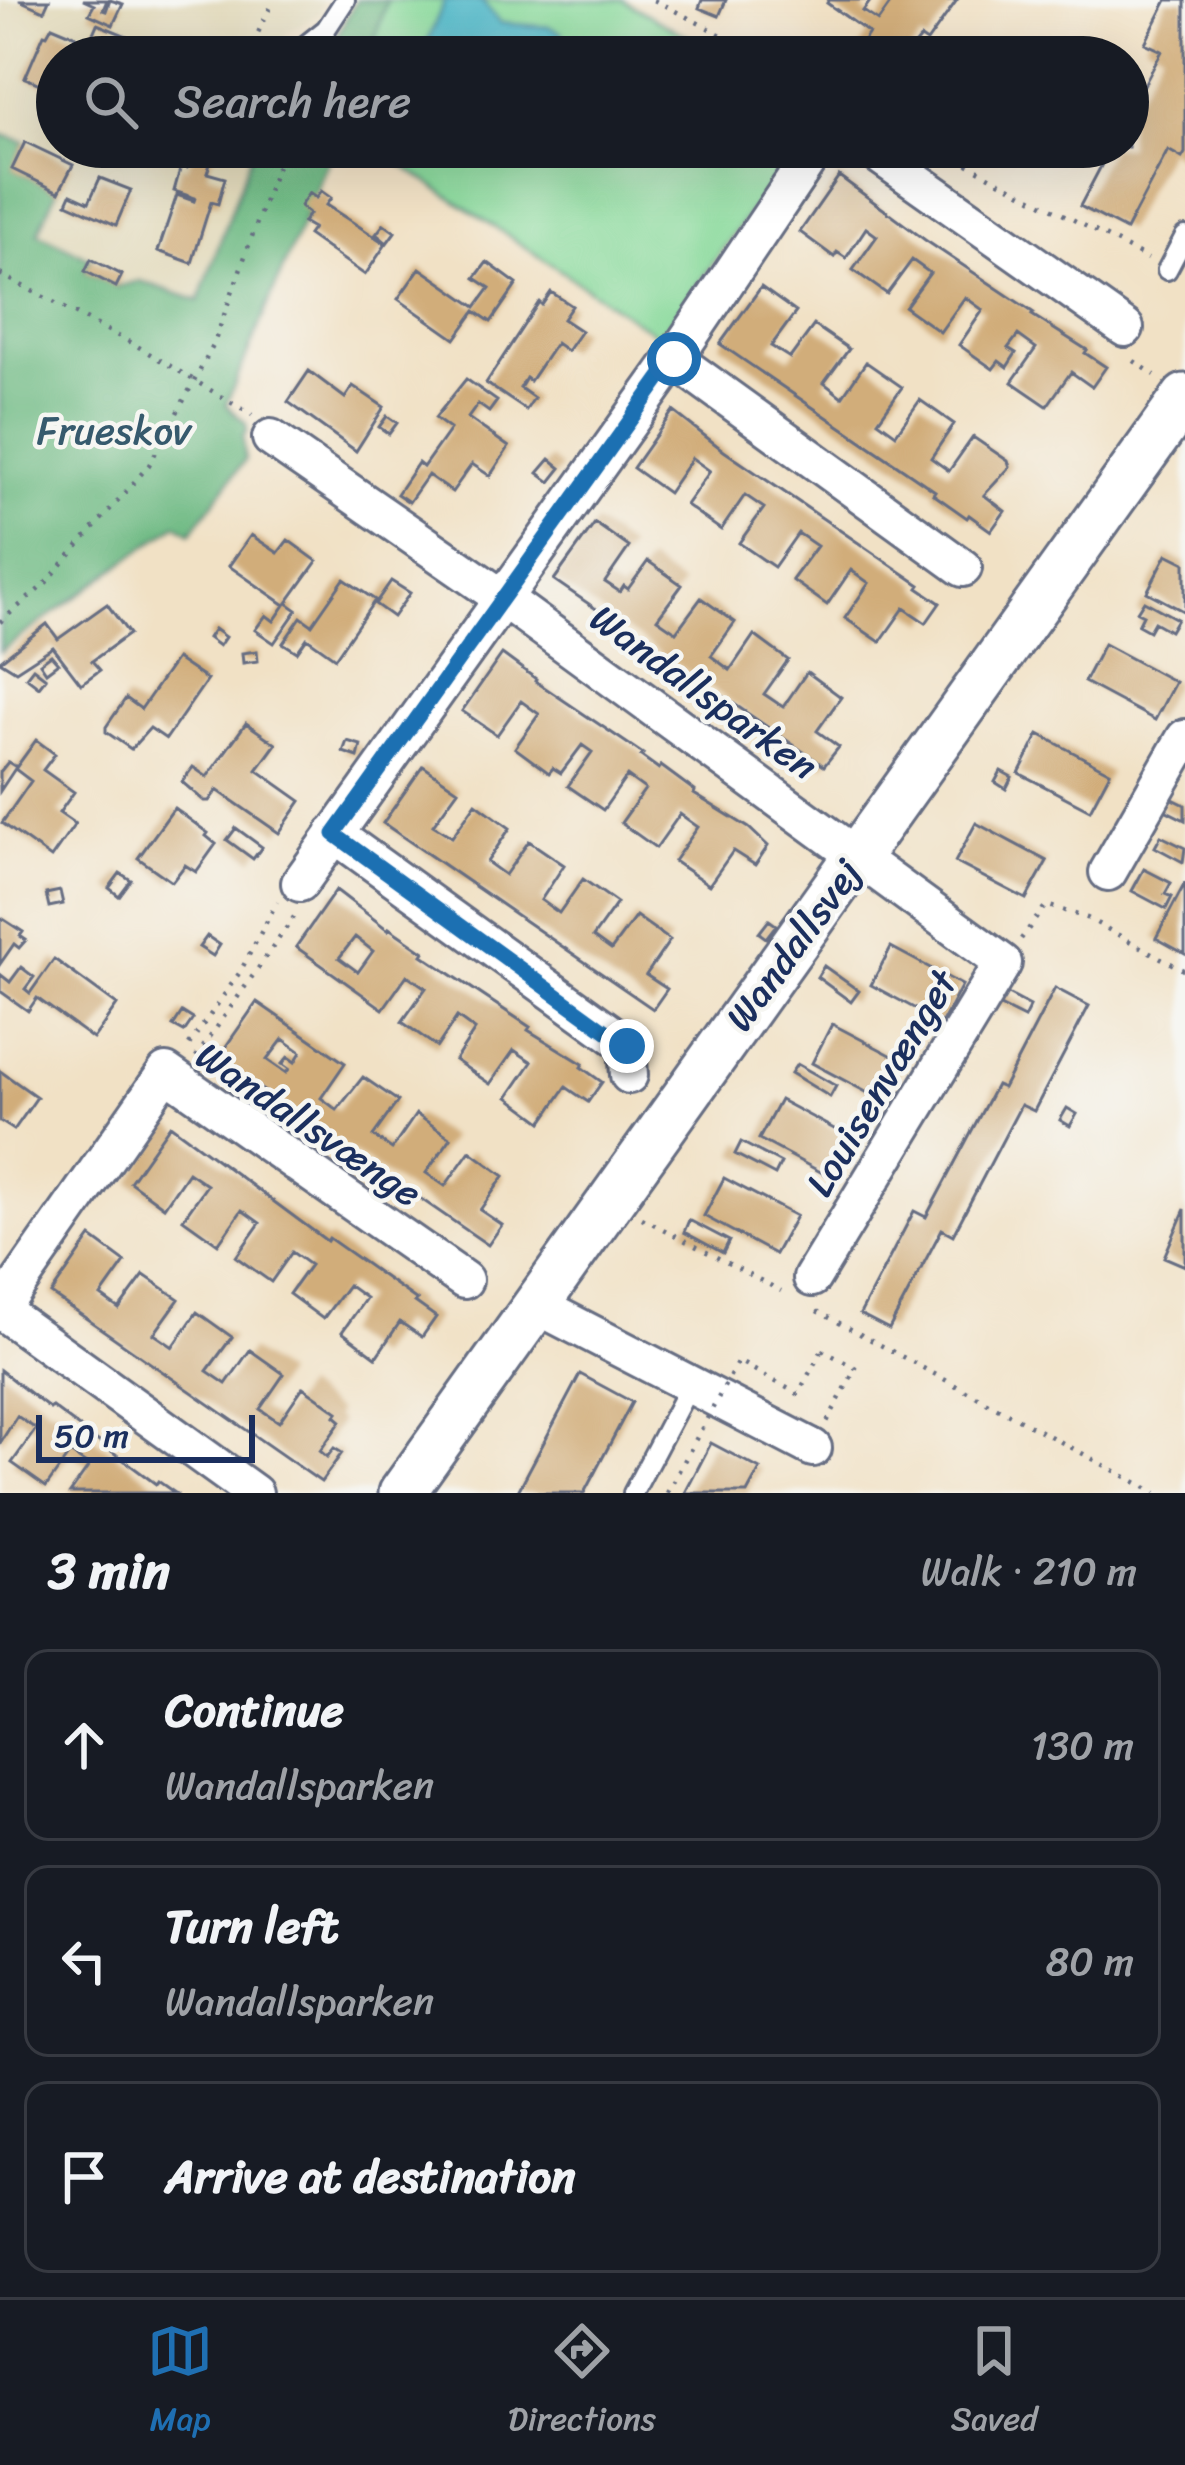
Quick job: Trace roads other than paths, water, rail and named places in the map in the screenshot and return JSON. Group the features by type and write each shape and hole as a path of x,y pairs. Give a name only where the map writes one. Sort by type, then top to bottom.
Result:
{"street":[{"path":"304,890 334,834 674,359 804,168"},
{"path":"898,168 1125,328"},
{"path":"674,359 963,568"},
{"name":"Wandallsvej","path":"402,1493 1185,397"},
{"name":"Wandallsparken","path":"263,428 858,855"},
{"path":"1108,872 1185,738"},
{"path":"334,834 627,1046 629,1075"},
{"name":"Louisenvænget","path":"800,1291 1003,963 858,855"},
{"name":"Wandallsvænge","path":"254,1493 0,1310 172,1077 464,1280"},
{"path":"536,1305 813,1448"}],"lane":[{"path":"317,36 345,0"},
{"path":"1168,270 1185,236"},
{"path":"633,1493 690,1385"}],"water":[{"path":"445,0 481,0 500,23 549,27 562,33 562,36 430,36"}],"park label":[{"name":"Frueskov","path":"114,430"}]}
